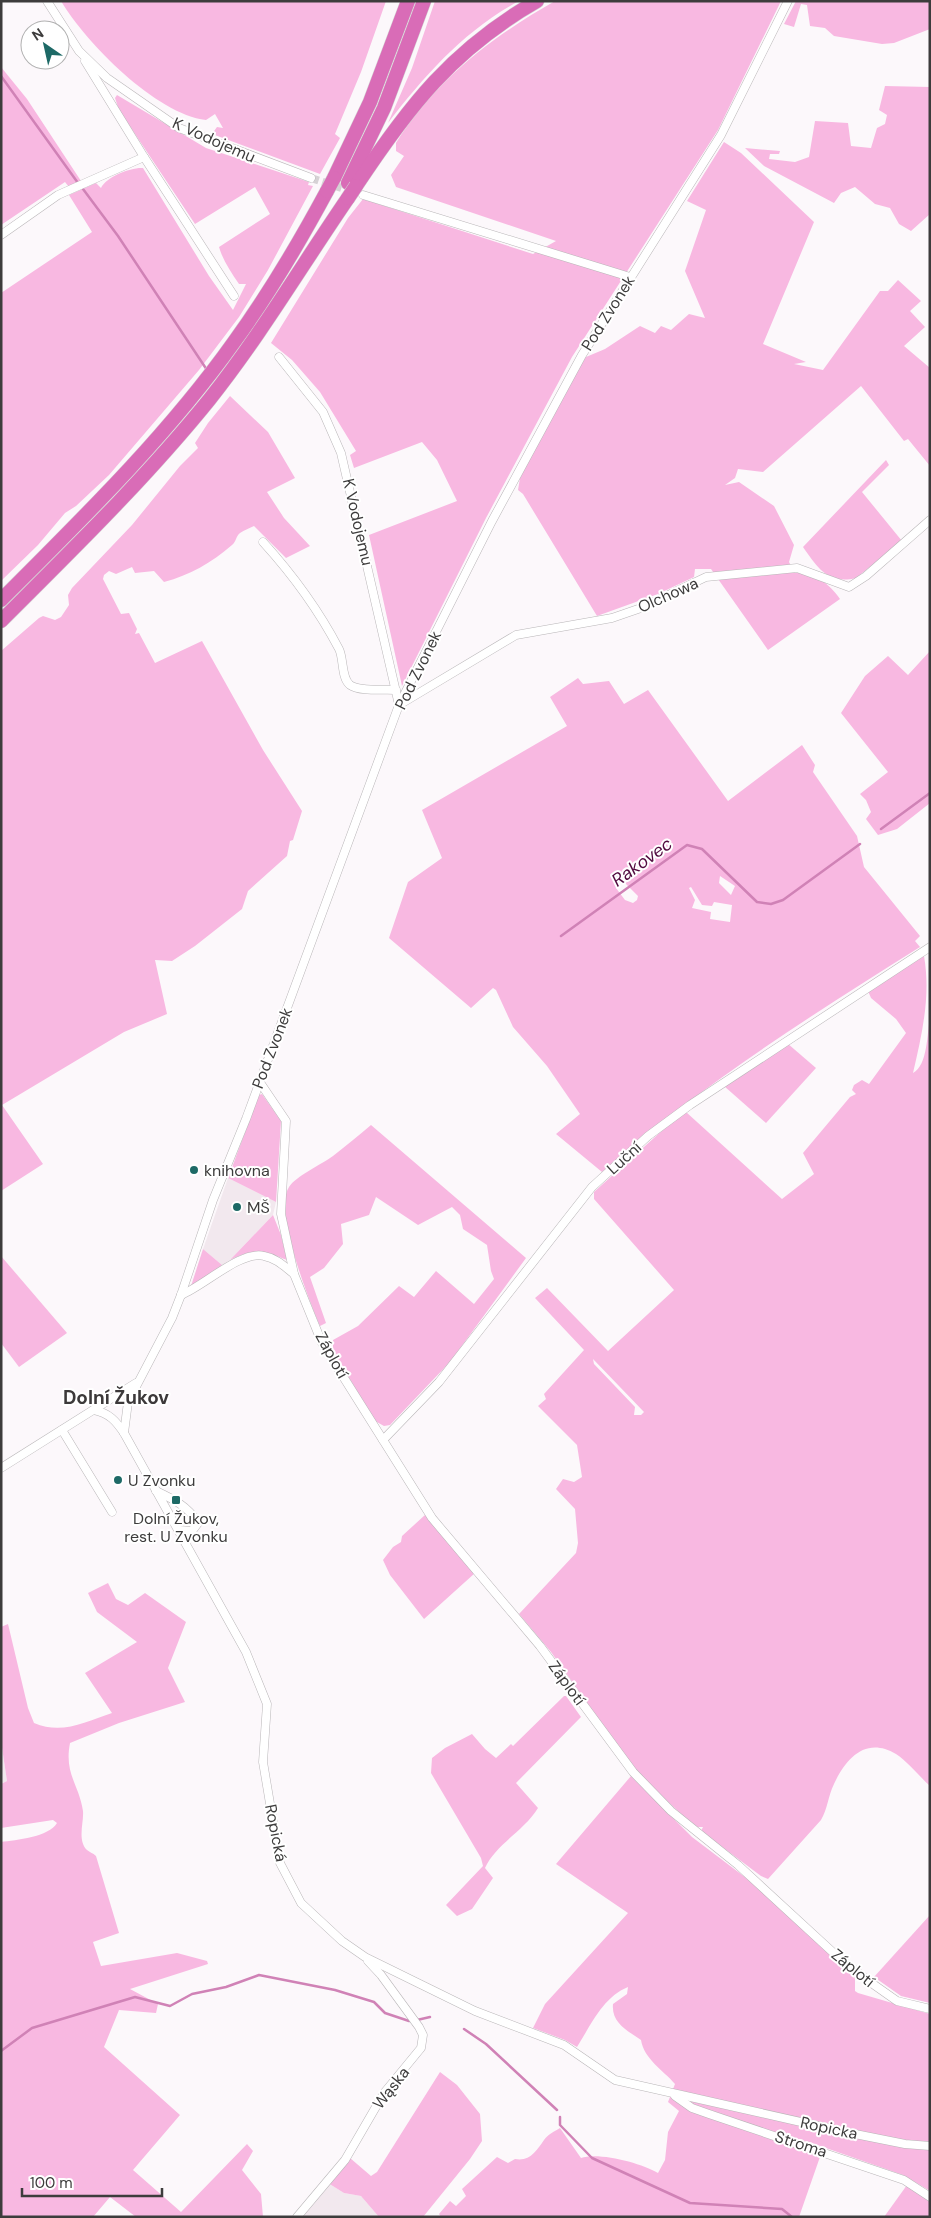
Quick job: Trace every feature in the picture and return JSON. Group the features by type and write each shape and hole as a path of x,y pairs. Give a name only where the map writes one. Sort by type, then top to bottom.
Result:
{"highway":[{"path":"1,600 118,480 197,390 268,294 330,185 370,102 408,1"},
{"path":"352,191 424,1"},
{"path":"1,621 129,491 181,433 245,352 394,128 438,76 490,31 537,1"}],"street":[{"name":"K Vodojemu","path":"47,1 144,157 234,296"},
{"name":"Pod Zvonek","path":"124,1433 128,1402 172,1318 181,1295 213,1200 399,705 492,521 577,363 721,135 788,1"},
{"name":"K Vodojemu","path":"79,51 107,78 179,128 311,178"},
{"path":"1,235 58,195 144,157"},
{"path":"352,191 630,277"},
{"name":"K Vodojemu","path":"279,356 323,412 341,453 399,705"},
{"name":"Olchowa","path":"399,705 516,635 612,618 641,608 706,577 797,568 806,569 849,587 866,576 930,520"},
{"path":"263,542 297,580 311,601 340,651 349,684 356,688 396,690"},
{"name":"Luční","path":"382,1440 439,1382 592,1187 641,1143 690,1105 930,948"},
{"name":"Záplotí","path":"259,1081 286,1121 281,1214 294,1274 322,1343 432,1518 540,1646 634,1772 671,1811 738,1865 838,1957 870,1982 897,2002 930,2009"},
{"path":"181,1295 194,1290 242,1259 253,1255 263,1255 275,1260 294,1274"},
{"name":"Pod Zvonek","path":"2,1465 138,1382"},
{"path":"94,1410 103,1412 114,1419 124,1433"},
{"path":"62,1430 112,1512"},
{"name":"Ropická","path":"124,1433 246,1652 267,1704 263,1762 280,1863 301,1903 342,1941 365,1958 475,2011 564,2045 614,2080 671,2093"},
{"path":"156,1491 176,1500 192,1513 198,1523 192,1531 179,1530"},
{"name":"Wąska","path":"297,2217 345,2160 384,2093 421,2048 422,2035 419,2027 381,1975 365,1958"},
{"name":"Ropicka","path":"671,2093 845,2132 905,2144 930,2146"},
{"name":"Stroma","path":"671,2093 692,2108 897,2178 917,2187 930,2197"}],"shaded area":[{"path":"61,1 386,1 361,72 335,134 340,138 320,174 212,134 217,127 223,128 215,114 206,120 186,115 145,91 105,56 72,18"},
{"path":"435,1 519,1 481,26 447,55 416,88 388,123 412,68"},
{"path":"555,1 781,1 718,130 572,357 486,518 402,686 369,535 457,501 437,460 422,442 354,468 350,455 356,451 320,392 292,360 271,343 348,218 363,199 533,254 556,241 396,187 391,175 404,156 396,151 396,143 428,100 466,62 487,45"},
{"path":"796,1 930,1 930,29 894,43 882,44 834,36 825,28 810,26 807,5 801,4 794,27 784,24"},
{"path":"1,67 27,99 81,181 69,187 65,182 1,225"},
{"path":"885,86 930,87 930,214 911,231 899,224 890,208 875,204 855,187 841,193 834,203 764,166 745,148 780,151 779,154 770,154 769,159 795,162 809,157 815,121 848,123 851,146 871,148 877,128 885,124 887,115 879,110"},
{"path":"117,95 206,148 309,182 308,185 313,186 268,270 239,317 199,370 109,475 76,506 65,513 38,545 1,581 1,293 92,232 69,195 96,183 101,188 108,180 119,173 143,168 209,276 233,310 246,284 239,284 225,262 219,247 270,214 255,187 195,224 119,110 115,98"},
{"path":"724,142 741,153 814,222 763,344 806,362 794,364 823,370 880,291 888,291 898,280 921,301 910,311 925,327 904,346 930,368 930,466 908,439 904,441 861,386 763,472 738,469 735,478 725,485 739,482 774,506 794,545 789,562 795,573 802,573 821,580 840,599 768,650 711,569 695,569 694,577 658,594 597,616 523,494 518,490 520,478 558,401 586,357 605,349 640,326 655,333 661,326 671,330 689,314 705,318 685,271 706,210 687,201"},
{"path":"230,396 268,432 295,478 267,492 284,518 310,546 286,558 254,526 240,533 232,545 208,563 174,579 164,582 154,571 135,573 132,567 116,574 109,571 104,575 103,579 121,614 129,613 137,629 135,634 139,633 155,663 202,641 263,750 302,811 293,840 290,841 287,856 248,891 242,909 195,946 172,961 155,960 167,1014 124,1032 2,1105 43,1164 1,1191 1,651 39,618 43,616 55,620 61,617 69,605 68,595 72,588 132,525 180,466 198,448 195,443 208,423"},
{"path":"886,460 889,465 862,492 902,541 856,578 838,579 831,577 824,573 803,547"},
{"path":"930,651 930,803 897,829 878,835 866,819 871,812 866,800 860,794 888,772 841,713 865,676 888,656 908,675"},
{"path":"578,678 583,684 609,681 624,704 648,690 728,801 802,745 815,765 813,772 857,836 864,867 920,936 915,941 920,947 756,1053 639,1140 602,1172 556,1134 580,1114 547,1066 513,1027 496,990 493,988 471,1008 389,938 408,882 442,858 422,810 567,726 550,697","holes":["720,876 735,886 731,895 719,883","619,880 623,881 638,896 637,900 633,903 625,900 616,888","691,887 702,905 712,906 714,902 732,905 730,922 710,919 711,912 692,908 695,900 689,888"]},
{"path":"924,956 926,1000 913,1073 922,1063 930,1017 930,1786 896,1754 875,1747 858,1752 851,1758 839,1775 821,1820 768,1879 761,1876 701,1831 703,1827 693,1825 637,1773 551,1652 519,1614 576,1553 578,1543 575,1509 556,1489 563,1479 574,1482 582,1477 577,1445 538,1406 546,1399 544,1394 584,1350 535,1298 547,1288 608,1351 674,1290 594,1199 594,1192 665,1128 686,1112 782,1199 814,1174 803,1153 850,1097 856,1094 852,1090 854,1085 862,1080 869,1084 906,1033 896,1019 871,998 868,991","holes":["593,1359 644,1412 641,1415 634,1415 635,1407 594,1364"]},
{"path":"787,1043 816,1068 766,1123 724,1086"},
{"path":"262,1094 281,1121 276,1202 228,1178 259,1095"},
{"path":"371,1125 526,1258 450,1362 390,1425 384,1426 375,1421 333,1351 333,1340 358,1326 399,1286 414,1297 436,1271 474,1304 494,1279 487,1245 463,1229 460,1215 452,1207 418,1225 376,1197 369,1215 341,1224 343,1244 324,1268 310,1277 326,1323 320,1326 294,1255 289,1234 285,1199 292,1183 333,1156"},
{"path":"228,1178 276,1202 273,1215 230,1260 222,1265 203,1249"},
{"path":"273,1215 281,1235 287,1260 265,1252 252,1252 230,1260"},
{"path":"203,1249 222,1265 199,1283 191,1286"},
{"path":"1,1256 67,1333 19,1367 1,1343"},
{"path":"425,1515 475,1573 424,1619 390,1575 383,1560 393,1547 401,1542 402,1536"},
{"path":"108,1583 116,1599 128,1605 145,1593 186,1622 168,1668 185,1702 119,1723 70,1743 70,1771 83,1811 82,1841 87,1850 96,1856 119,1933 93,1942 101,1966 177,1953 207,1961 208,1964 130,1989 158,2004 156,2013 119,2010 104,2047 180,2115 133,2170 181,2212 247,2144 253,2151 242,2170 261,2194 263,2217 136,2217 110,2197 93,2217 1,2217 1,1842 40,1835 53,1828 57,1823 53,1820 1,1828 1,1784 7,1781 1,1741 1,1627 8,1624 28,1708 34,1723 54,1728 73,1726 112,1713 85,1673 137,1642 97,1612 88,1593"},
{"path":"566,1696 581,1717 516,1783 538,1808 490,1859 485,1868 493,1878 472,1909 457,1916 446,1905 483,1866 481,1858 431,1773 432,1758 445,1748 472,1734 496,1758 511,1744 513,1746"},
{"path":"1,1741 7,1781 1,1784"},
{"path":"631,1776 692,1837 758,1887 855,1977 855,1991 930,2014 930,2191 903,2175 806,2141 799,2150 821,2154 799,2217 441,2217 439,2214 450,2201 456,2206 466,2196 462,2189 497,2157 508,2163 515,2159 525,2159 536,2151 547,2136 560,2128 581,2158 609,2157 651,2169 658,2173 665,2160 668,2132 679,2111 668,2102 675,2084 650,2059 641,2040 621,2026 615,2016 613,2004 627,1994 628,1987 611,1998 605,2005 577,2047 565,2040 533,2028 545,2004 628,1913 556,1864"},
{"path":"930,1915 930,2003 901,1996 874,1977"},
{"path":"440,2072 457,2085 480,2114 482,2141 470,2159 423,2217 379,2217 361,2196 344,2193 328,2183 350,2158 371,2176 377,2172"},
{"path":"328,2183 344,2193 361,2196 379,2217 302,2217"},
{"path":"907,2185 930,2201 930,2217 884,2217"}],"waterway":[{"path":"1,76 78,183"},
{"path":"83,189 118,236 207,370"},
{"name":"Rakovec","path":"881,829 930,793"},
{"name":"Rakovec","path":"561,936 687,845 702,849 757,902 771,904 783,900 860,844"},
{"path":"1,2051 32,2028 135,1997 170,2006 192,1994 226,1987 259,1975 335,1990 374,2002 385,2013 409,2021"},
{"path":"417,2020 430,2017"},
{"path":"464,2029 486,2044 557,2110"},
{"path":"560,2117 560,2125 592,2158 690,2203 782,2209 792,2217"}],"tunnel":[{"path":"311,178 354,192"}],"place":[{"name":"knihovna","path":"194,1170"},
{"name":"MŠ","path":"237,1207"},
{"name":"U Zvonku","path":"118,1480"},
{"name":"Dolní Žukov, rest. U Zvonku","path":"176,1500"}],"district":[{"name":"Dolní Žukov","path":"116,1397"}]}
